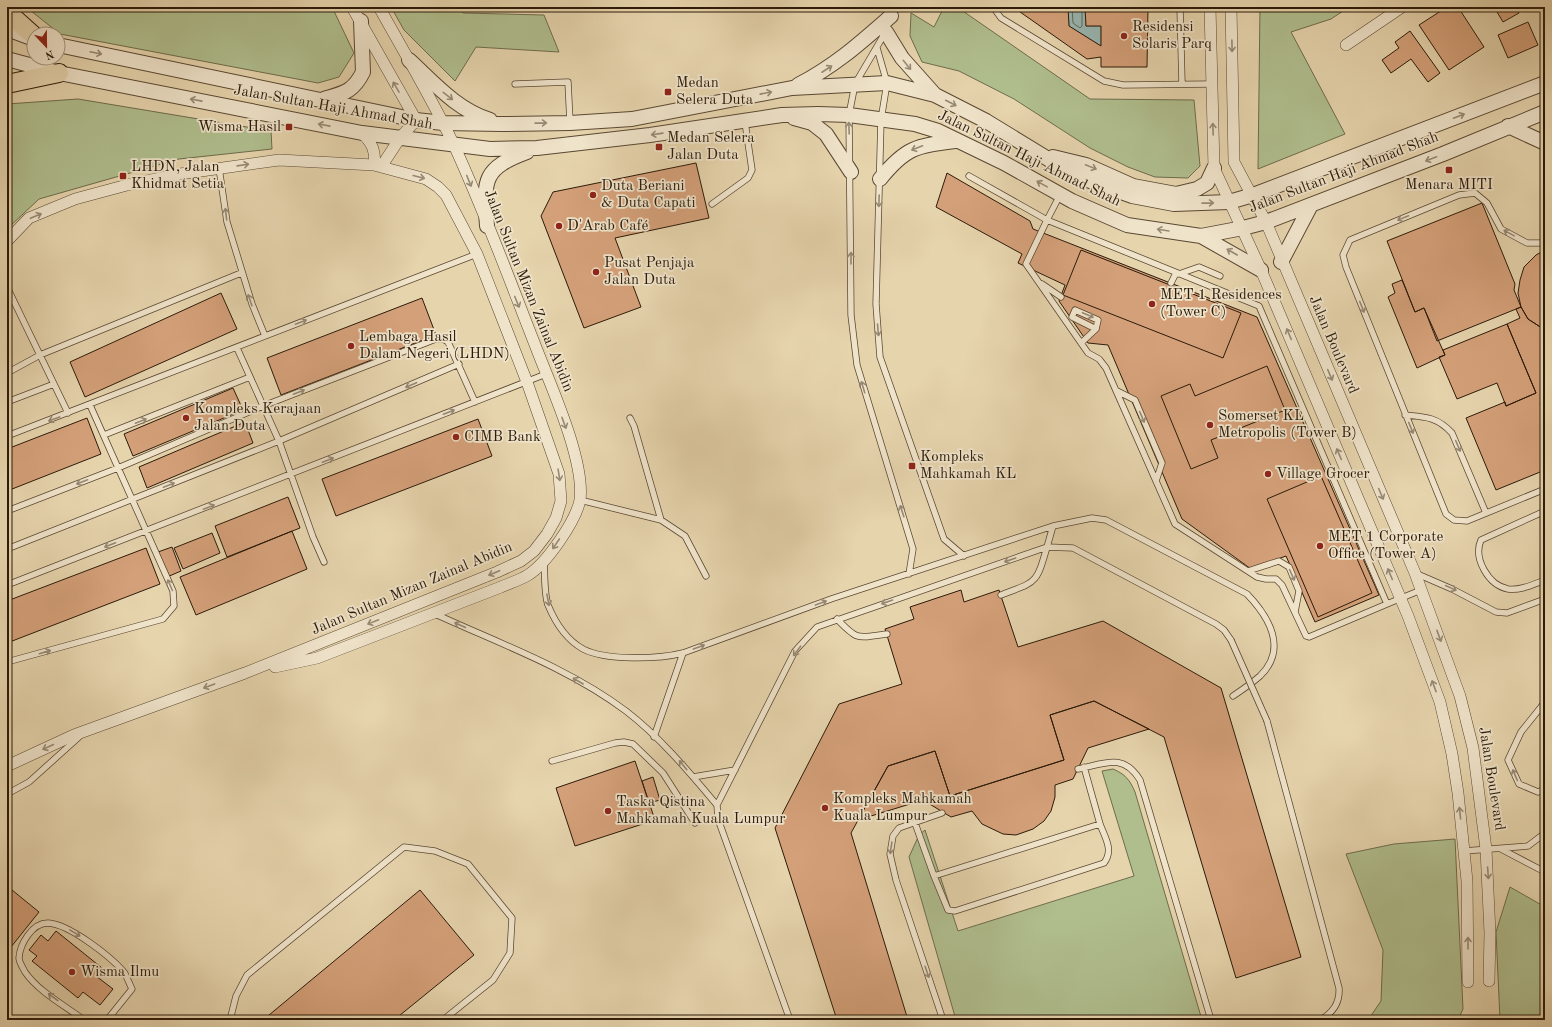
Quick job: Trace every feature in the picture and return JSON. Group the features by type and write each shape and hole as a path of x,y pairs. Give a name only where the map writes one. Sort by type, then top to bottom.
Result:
{"main road":[{"path":"7,8 15,19 26,29"},
{"path":"7,84 59,73"}],"street":[{"path":"352,7 416,120 377,166"},
{"name":"Jalan Sultan Mizan Zainal Abidin","path":"245,673 317,658 501,588 528,575 544,562 574,518 580,500 579,469 546,374 454,145 379,7"},
{"path":"1210,7 1214,168 1262,270 1401,598 1440,702 1452,754 1464,851 1468,919 1468,982"},
{"name":"Jalan Boulevard","path":"1232,7 1234,162 1253,195 1266,222 1415,573 1460,696 1473,748 1486,849 1490,933 1489,981"},
{"path":"1346,45 1402,7"},
{"path":"792,88 826,71 842,59 893,13"},
{"path":"322,100 347,92 359,80 363,72 361,21"},
{"path":"7,29 26,36"},
{"path":"886,32 902,58 935,96"},
{"name":"Jalan Sultan Haji Ahmad Shah","path":"66,47 416,120 443,124 570,123 632,119 792,88 887,83 935,96 986,121 1076,176 1132,196 1174,204 1229,202 1253,195 1545,82"},
{"name":"Jalan Sultan Haji Ahmad Shah","path":"7,59 59,73 362,133 490,149 537,148 745,122 782,115 849,115 915,124 938,131 1004,163 1060,194 1127,224 1201,236 1266,222 1443,154 1545,112"},
{"path":"409,60 443,92 470,113 502,124"},
{"path":"782,115 812,123 826,134 851,172"},
{"path":"1508,126 1545,143"},
{"path":"362,133 374,148 377,166"},
{"path":"880,179 894,161 907,152 925,145 956,141"},
{"path":"487,226 485,195 487,179 496,168 505,161 537,148"},
{"path":"1040,154 1086,165 1133,186 1176,194 1197,189 1207,183 1214,168"},
{"name":"Jalan Sultan Mizan Zainal Abidin","path":"7,241 29,218 75,199 127,185 220,168 279,160 377,166 426,178 446,195 477,254 527,382 559,474 561,501 556,518 547,534 534,551 521,560 497,572 245,673 87,730 7,766"},
{"path":"1282,262 1311,205"},
{"path":"1201,236 1262,270"}],"lane":[{"path":"993,7 1001,18 1104,81 1123,85 1211,84"},
{"path":"1180,7 1182,84"},
{"path":"893,13 886,32 855,84 849,115 851,172 851,315 857,365 913,549 909,574"},
{"path":"876,48 887,83 880,120 880,179 876,304 880,357 944,538 964,556"},
{"path":"515,84 568,82 570,123"},
{"path":"712,204 748,178 752,170 745,122"},
{"path":"220,168 227,222 241,273 265,336"},
{"path":"969,176 1047,220 1259,306 1387,604"},
{"path":"1545,243 1527,243 1501,229 1487,203 1475,193 1459,195 1350,240 1343,255 1346,267 1446,514 1454,520 1467,521 1545,489"},
{"path":"1060,194 1026,264 1088,353 1099,359 1106,368 1175,524 1257,577 1276,579 1282,585 1304,633 1309,637 1421,590"},
{"path":"7,436 68,414 477,254"},
{"path":"1171,283 1177,273 1199,267 1220,276"},
{"path":"7,373 40,355 241,273"},
{"path":"1038,281 1061,297"},
{"path":"7,288 68,414"},
{"path":"1081,343 1096,329 1098,320 1075,310 1072,317 1096,329"},
{"path":"7,511 118,468 263,406 436,339 443,339 448,342 475,402"},
{"path":"237,348 279,442 324,562"},
{"path":"7,549 279,442 459,364"},
{"path":"7,585 546,374"},
{"path":"104,436 250,376"},
{"path":"7,402 54,384"},
{"path":"1116,391 1135,400 1162,463 1156,481"},
{"path":"7,662 163,619 174,606 173,591 90,405"},
{"path":"1405,414 1430,418 1443,424 1452,433 1486,513"},
{"path":"630,418 634,426 661,520"},
{"path":"580,500 661,520 685,536 706,576"},
{"path":"1545,511 1481,540 1478,546 1479,560 1487,574 1498,585 1509,589 1526,587 1545,580"},
{"path":"544,562 547,604 565,635 584,650 606,655 633,658 665,657 683,653 831,599 1054,526 1092,518 1106,520 1247,594 1257,604 1274,637 1274,652 1269,665 1260,676 1233,696"},
{"path":"1001,595 1030,584 1038,576 1054,526"},
{"path":"790,1020 782,994 718,819 717,805 795,652 817,627 1047,547 1073,548 1216,624 1224,630 1231,640 1267,721 1339,988 1339,995 1334,1008 1327,1016 1320,1020"},
{"path":"1234,556 1246,570"},
{"path":"1246,570 1279,561 1289,567 1299,591 1295,612"},
{"path":"1415,573 1452,589 1496,612 1507,613 1545,598"},
{"path":"432,613 556,668 626,712 674,755 717,805"},
{"path":"837,619 853,635 863,637 887,634"},
{"path":"654,736 683,653"},
{"path":"1545,702 1522,732 1508,760 1519,784 1538,792 1545,789"},
{"path":"7,794 29,782 87,730"},
{"path":"552,761 615,743 624,742 633,744 664,773 695,823"},
{"path":"915,823 948,910 956,911 1104,863 1109,857 1109,847 1081,768 1108,761 1116,761 1131,768 1140,780 1211,1020"},
{"path":"692,777 735,770"},
{"path":"942,813 899,828 893,836 890,854 896,880 943,1020"},
{"path":"934,876 1100,824"},
{"path":"1464,851 1528,846 1545,833"},
{"path":"230,1020 236,996 247,975 404,847 435,851 468,864 512,918 510,954 492,980 442,1020"},
{"path":"1501,849 1545,872"},
{"path":"84,1020 38,986 25,971 19,959 22,943 35,928 48,923 71,931 104,953 124,973 132,989 107,1020"},
{"path":"7,1015 14,1020"}],"green space":[{"path":"26,7 332,7 354,53 339,77 318,83 66,35 66,26 50,26"},
{"path":"391,7 459,7 463,13 544,15 559,52 476,47 455,81 404,30"},
{"path":"944,7 957,7 1090,99 1194,100 1200,166 1188,178 1155,177 1128,167 1090,148 1014,99 959,71 922,62 910,36 911,13 934,27"},
{"path":"1260,7 1349,7 1331,19 1291,32 1345,134 1258,169"},
{"path":"78,99 271,131 272,149 179,159 39,199 7,229 7,104"},
{"path":"1113,769 1127,778 1135,792 1202,1020 956,1020 909,857 919,835 925,830 958,931 1134,876 1102,771"},
{"path":"1455,839 1463,1009 1458,1020 1368,1020 1381,1001 1383,950 1346,854 1394,844"},
{"path":"1510,887 1545,907 1545,1020 1500,1020 1496,932"}],"water":[{"path":"1068,7 1085,7 1086,26 1101,26 1101,46 1069,26"}],"building":[{"name":"Residensi Solaris Parq","path":"1013,7 1068,7 1069,26 1101,46 1101,26 1086,26 1085,7 1148,7 1147,67 1101,67 1101,57 1087,59"},
{"path":"1447,7 1458,7 1484,47 1449,70 1419,25"},
{"path":"1494,7 1516,7 1519,13 1503,22"},
{"path":"1528,22 1538,45 1508,58 1498,35"},
{"path":"1410,31 1440,73 1428,82 1411,59 1391,73 1382,60 1399,48 1395,42"},
{"name":"Pusat Penjaja Jalan Duta","path":"696,163 709,218 615,238 641,307 584,328 541,216 553,192"},
{"path":"947,173 1030,221 1033,229 1257,317 1379,595 1315,622 1286,556 1251,569 1182,519 1108,345 1088,343 1059,301 1065,285 1018,263 1022,254 936,207"},
{"path":"1482,203 1515,284 1514,290 1521,307 1437,341 1424,308 1415,312 1387,241"},
{"name":"MET 1 Residences (Tower C)","path":"1081,250 1241,313 1223,358 1063,295"},
{"path":"1545,250 1545,330 1528,319 1521,307 1518,293 1524,267 1536,255"},
{"path":"1402,280 1415,312 1424,308 1445,355 1417,368 1388,297 1395,293 1392,284"},
{"path":"221,293 237,329 85,397 70,362"},
{"name":"Lembaga Hasil Dalam Negeri (LHDN)","path":"422,298 436,335 281,395 267,358"},
{"path":"1521,307 1528,319 1545,330 1545,368 1541,368 1545,375 1545,401 1540,403 1545,415 1545,470 1496,490 1466,418 1505,402 1506,406 1536,393 1507,324 1520,318 1516,309"},
{"path":"1507,324 1536,393 1506,406 1497,383 1457,399 1439,357 1445,355 1443,350"},
{"name":"Somerset KL Metropolis (Tower B)","path":"1267,366 1285,410 1211,440 1218,458 1191,469 1161,396 1190,384 1195,396"},
{"path":"233,388 243,410 133,456 124,434"},
{"path":"87,418 101,454 7,491 7,449"},
{"path":"478,419 492,456 336,516 322,479"},
{"path":"245,422 253,443 147,488 139,467"},
{"name":"MET 1 Corporate Office (Tower A)","path":"1321,476 1372,593 1318,617 1267,499"},
{"path":"288,497 300,528 227,557 215,526"},
{"path":"292,531 307,569 196,615 180,577"},
{"path":"212,533 220,553 183,569 174,548"},
{"path":"172,547 181,571 167,577 158,552"},
{"path":"146,548 160,584 7,643 7,601"},
{"name":"Kompleks Mahkamah Kuala Lumpur","path":"961,590 964,602 999,590 1018,647 1103,621 1221,688 1301,957 1236,978 1164,737 1094,701 1050,715 1064,760 950,796 935,751 888,766 851,833 908,1020 837,1020 775,828 839,704 902,684 885,629 914,619 910,607"},
{"path":"1094,701 1149,729 1088,748 1073,779 1055,785 1055,797 1051,811 1044,821 1033,829 1016,835 1003,834 982,824 972,811 951,817 923,800 858,820 888,766 935,751 950,796 1064,760 1050,715"},
{"name":"Taska Qistina Mahkamah Kuala Lumpur","path":"635,761 655,820 575,846 556,788"},
{"path":"653,777 660,800 649,803 642,781"},
{"path":"12,890 39,912 7,952 7,896"},
{"path":"420,890 474,955 394,1020 263,1020"},
{"name":"Wisma Ilmu","path":"56,931 102,968 96,976 113,989 100,1005 83,992 78,998 32,961 37,956 29,950 41,935 48,941"}],"place":[{"name":"Residensi Solaris Parq","path":"1124,36"},
{"name":"Medan Selera Duta","path":"668,92"},
{"name":"Wisma Hasil","path":"289,127"},
{"name":"Medan Selera Jalan Duta","path":"659,147"},
{"name":"Menara MITI","path":"1449,170"},
{"name":"LHDN, Jalan Khidmat Setia","path":"123,176"},
{"name":"Duta Beriani & Duta Capati","path":"593,195"},
{"name":"D'Arab Café","path":"559,226"},
{"name":"Pusat Penjaja Jalan Duta","path":"596,272"},
{"name":"MET 1 Residences (Tower C)","path":"1152,304"},
{"name":"Lembaga Hasil Dalam Negeri (LHDN)","path":"351,346"},
{"name":"Kompleks Kerajaan Jalan Duta","path":"186,418"},
{"name":"Somerset KL Metropolis (Tower B)","path":"1210,425"},
{"name":"CIMB Bank","path":"456,437"},
{"name":"Kompleks Mahkamah KL","path":"912,466"},
{"name":"Village Grocer","path":"1268,474"},
{"name":"MET 1 Corporate Office (Tower A)","path":"1320,546"},
{"name":"Kompleks Mahkamah Kuala Lumpur","path":"825,808"},
{"name":"Taska Qistina Mahkamah Kuala Lumpur","path":"608,811"},
{"name":"Wisma Ilmu","path":"72,972"}]}
